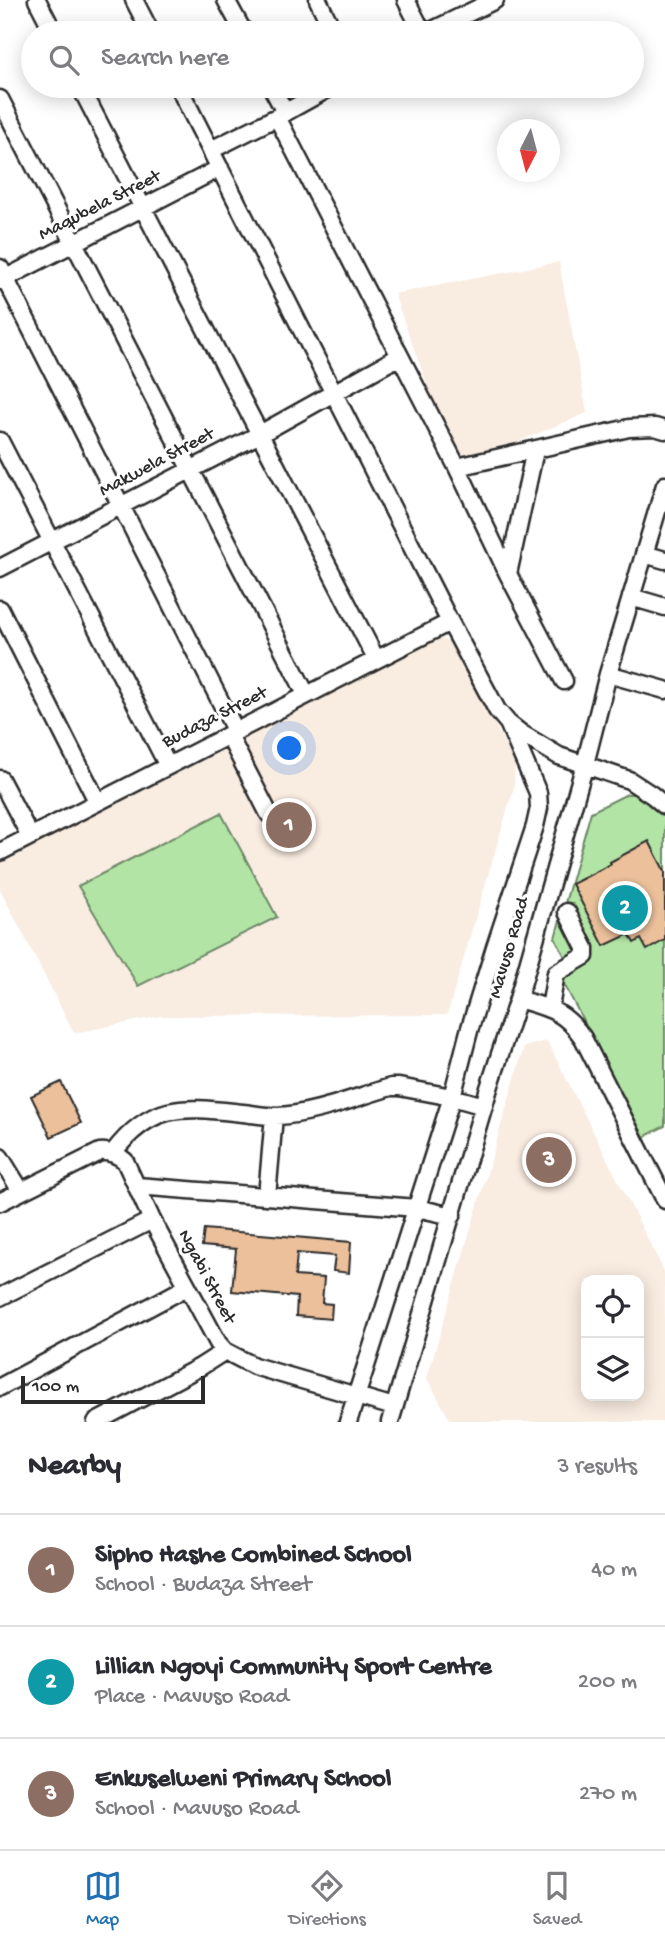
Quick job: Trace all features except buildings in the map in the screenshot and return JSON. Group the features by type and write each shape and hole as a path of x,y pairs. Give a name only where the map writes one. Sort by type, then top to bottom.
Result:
{"street":[{"path":"37,0 48,21"},
{"path":"134,0 145,21"},
{"path":"226,0 237,21"},
{"path":"318,0 328,21"},
{"path":"406,0 418,21"},
{"path":"450,21 494,0"},
{"path":"86,98 376,659"},
{"path":"184,98 333,394 497,710 522,734 550,751 629,780 652,794 665,806"},
{"path":"275,98 281,115 508,574 564,681"},
{"path":"211,150 311,98"},
{"path":"0,99 306,694"},
{"name":"Maqubela Street","path":"2,276 75,243 220,168"},
{"path":"2,276 121,507 233,734 269,814"},
{"name":"Makwela Street","path":"0,568 260,434 400,356"},
{"path":"457,467 629,428 665,430"},
{"path":"0,441 168,766"},
{"path":"508,574 535,450"},
{"name":"Mavuso Road","path":"392,1418 518,999 608,674 665,485"},
{"path":"644,554 665,560"},
{"path":"631,597 665,607"},
{"path":"0,610 97,802"},
{"name":"Budaza Street","path":"0,852 450,622"},
{"path":"608,674 665,690"},
{"path":"348,1422 535,826 539,808 538,793 508,723"},
{"path":"0,779 30,836"},
{"path":"550,1008 556,973 585,956 585,948 567,912"},
{"path":"518,999 550,1008 566,1016 583,1038 665,1200"},
{"path":"0,1202 106,1152 134,1129 175,1109 192,1108 274,1116 304,1112 391,1087 405,1087 484,1105"},
{"path":"267,1196 274,1116"},
{"name":"Ngabi Street","path":"106,1152 125,1161 187,1287 225,1351 254,1366 356,1396 392,1418"},
{"path":"0,1157 21,1191"},
{"path":"137,1186 417,1208 452,1216"},
{"path":"0,1297 152,1220"},
{"path":"0,1387 187,1287"},
{"path":"96,1422 225,1351"}],"shaded area":[{"path":"559,262 587,413 457,467 394,294"},
{"path":"437,638 453,642 515,764 514,787 447,1015 161,1016 74,1033 0,889 0,863"},
{"path":"547,1041 665,1273 665,1422 451,1422 427,1378 524,1047"}],"green space":[{"path":"627,794 639,794 665,817 665,1126 644,1137 562,980 574,974 555,938 591,812"},
{"path":"221,813 277,917 138,986 78,886"}],"place":[{"name":"Sipho Hashe Combined School","path":"289,825"},
{"name":"Lillian Ngoyi Community Sport Centre","path":"625,908"},
{"name":"Enkuselweni Primary School","path":"549,1160"}]}
